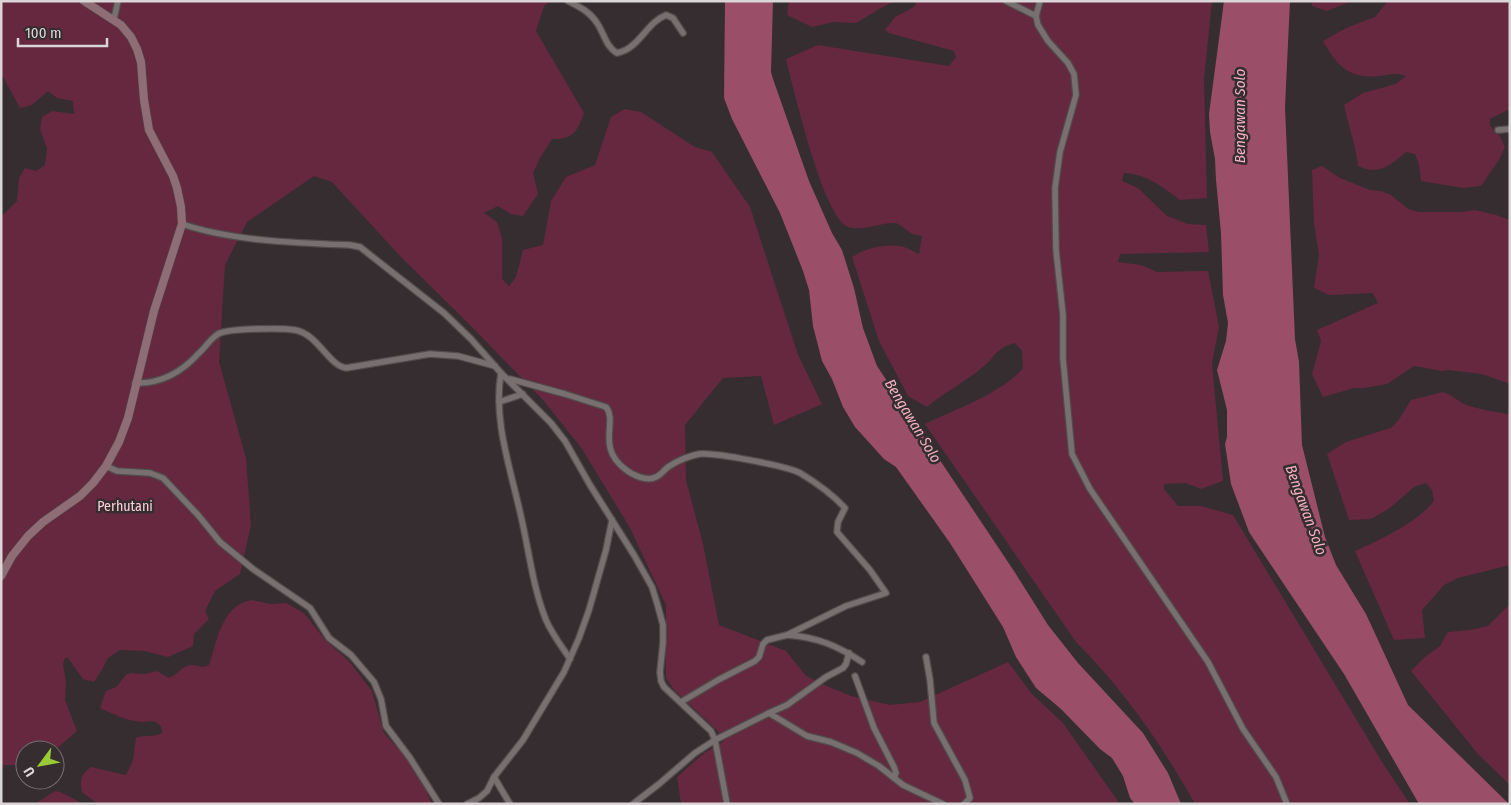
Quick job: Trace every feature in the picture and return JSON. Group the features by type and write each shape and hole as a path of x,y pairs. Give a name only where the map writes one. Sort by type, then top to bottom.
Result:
{"street":[{"path":"1,576 21,543 43,522 83,493 106,466 119,442 128,418 154,311 182,224 181,207 173,176 149,130 141,62 137,48 127,31 114,19 84,1"},
{"path":"114,19 118,1"},
{"path":"568,1 584,9 590,15 608,44 617,53 630,48 656,22 666,15 673,18 684,33"},
{"path":"1006,1 1036,16"},
{"path":"1040,1 1036,16 1042,33 1068,62 1074,74 1076,100 1060,152 1055,183 1056,250 1063,316 1063,359 1068,428 1072,454 1082,477 1115,529 1208,662 1243,729 1276,777 1287,804"},
{"path":"1498,130 1510,129"},
{"path":"182,224 212,232 251,238 360,247 437,307 471,339 494,366 551,422 565,441 652,587 662,626 663,643 660,680 664,687 707,726 716,740 727,804"},
{"path":"135,383 154,382 167,378 192,360 214,337 222,332 232,331 282,329 304,332 338,365 346,368 436,354 458,356 494,366"},
{"path":"501,373 499,402 510,474 521,513 532,575 547,621 570,659"},
{"path":"508,379 606,407 610,414 608,436 610,450 616,461 634,474 646,478 655,478 668,467 690,456 717,454 796,472 824,490 844,507 837,526 837,532 870,570 886,592 846,606 787,635 766,640 762,644 759,657 755,661 681,702"},
{"path":"499,402 523,394"},
{"path":"106,466 118,471 150,473 163,478 198,515 220,542 253,569 310,608 329,638 350,655 374,682 381,698 386,726 410,758 439,804"},
{"path":"467,804 475,801 487,791 494,777 524,740 561,678 589,610 606,550 612,520"},
{"path":"787,635 818,639 849,653 862,662"},
{"path":"633,804 690,757 716,740 787,705 826,677 843,668 849,653"},
{"path":"926,657 934,723 965,780 970,798 964,804"},
{"path":"855,676 874,728 894,767 896,773 894,778"},
{"path":"769,714 808,736 831,742 857,754 880,766 903,785 943,804"},
{"path":"494,777 510,804"}],"green space":[{"name":"Perhutani","path":"1,1 550,1 544,6 536,31 584,113 577,130 565,138 552,139 540,158 533,173 538,194 523,216 511,214 498,206 484,213 497,222 502,238 502,279 509,286 516,277 523,250 543,245 551,201 566,177 595,165 611,117 625,109 641,112 695,147 712,152 750,207 798,355 822,404 774,425 761,376 723,378 685,425 686,480 703,544 719,625 786,651 806,676 829,687 851,696 890,705 920,702 1008,662 1032,694 1063,723 1120,804 681,804 677,777 704,753 723,742 718,731 675,691 666,678 666,605 630,528 582,449 543,400 400,256 332,182 314,176 247,222 225,265 219,362 246,458 251,525 240,574 215,591 205,611 209,619 194,634 193,646 168,657 145,651 120,650 108,658 94,682 83,679 68,658 65,658 63,664 66,682 65,700 77,731 65,741 15,740 15,765 1,765 1,217 17,201 19,178 25,168 36,171 45,165 47,149 40,129 42,117 52,111 74,114 73,101 57,98 48,91 32,105 20,108 1,73"},
{"path":"789,1 899,1 888,4 856,23 833,22 812,27 787,15"},
{"path":"917,1 1212,1 1204,80 1207,198 1180,200 1154,182 1132,174 1124,173 1122,181 1138,188 1167,216 1188,224 1206,225 1209,252 1120,254 1118,262 1141,265 1157,272 1208,271 1219,327 1212,363 1223,481 1201,489 1186,483 1164,484 1164,489 1178,506 1201,506 1233,515 1382,762 1410,804 1195,804 1156,739 1110,679 1076,642 925,424 978,400 1015,377 1023,368 1022,351 1015,343 1004,347 977,371 927,407 908,396 879,341 852,257 864,251 884,246 906,248 919,254 922,236 912,234 895,223 851,228 846,226 837,216 828,198 810,149 786,59 818,45 949,66 956,57 954,51 889,33 885,30 895,17 914,7"},
{"path":"1312,1 1352,1 1327,11 1312,6"},
{"path":"1388,1 1510,1 1510,109 1490,119 1490,126 1500,136 1505,147 1499,160 1481,186 1463,188 1421,181 1419,165 1415,154 1406,152 1384,168 1372,170 1358,166 1356,150 1344,105 1363,93 1396,84 1406,76 1396,74 1369,76 1352,73 1339,64 1323,41 1346,28 1375,17"},
{"path":"1322,166 1340,178 1370,190 1381,191 1391,195 1408,209 1419,212 1462,212 1475,210 1510,220 1510,384 1482,374 1442,371 1414,366 1387,384 1354,388 1323,397 1312,374 1321,341 1317,330 1378,303 1373,293 1329,295 1314,288 1319,255 1314,223 1312,170"},
{"path":"1443,392 1467,405 1510,414 1510,565 1458,578 1444,585 1422,610 1425,638 1394,640 1355,551 1387,536 1409,523 1427,509 1434,501 1432,490 1426,483 1414,487 1390,508 1371,519 1349,520 1327,454 1346,442 1391,428 1398,421 1411,400"},
{"path":"251,600 271,604 286,603 304,613 326,641 348,660 372,691 384,733 409,761 421,780 432,804 98,804 82,792 82,778 91,767 126,775 133,760 136,738 162,733 160,726 155,722 131,720 100,708 106,691 116,687 126,675 131,673 145,674 157,671 169,678 189,665 202,667 209,665 218,636 227,617 233,609"},
{"path":"1510,604 1510,785 1478,754 1411,671 1440,646 1448,632 1488,626"},
{"path":"55,791 60,792 84,804 35,804"}],"water":[{"name":"Bengawan Solo","path":"725,1 773,1 771,72 809,181 832,233 842,250 854,288 863,328 877,366 1048,625 1078,663 1143,733 1168,773 1181,804 1135,804 1130,798 1123,776 1112,758 1100,749 1061,709 1036,688 1016,657 1003,627 950,543 896,467 884,459 855,427 843,407 832,379 822,361 813,326 809,290 803,271 780,213 732,119 724,98"},
{"name":"Bengawan Solo","path":"1224,1 1290,1 1285,107 1295,339 1299,362 1302,445 1325,537 1336,565 1366,614 1408,705 1509,804 1419,804 1344,674 1249,532 1231,484 1225,444 1227,437 1227,410 1217,370 1226,341 1228,323 1223,295 1221,233 1209,114"}]}
